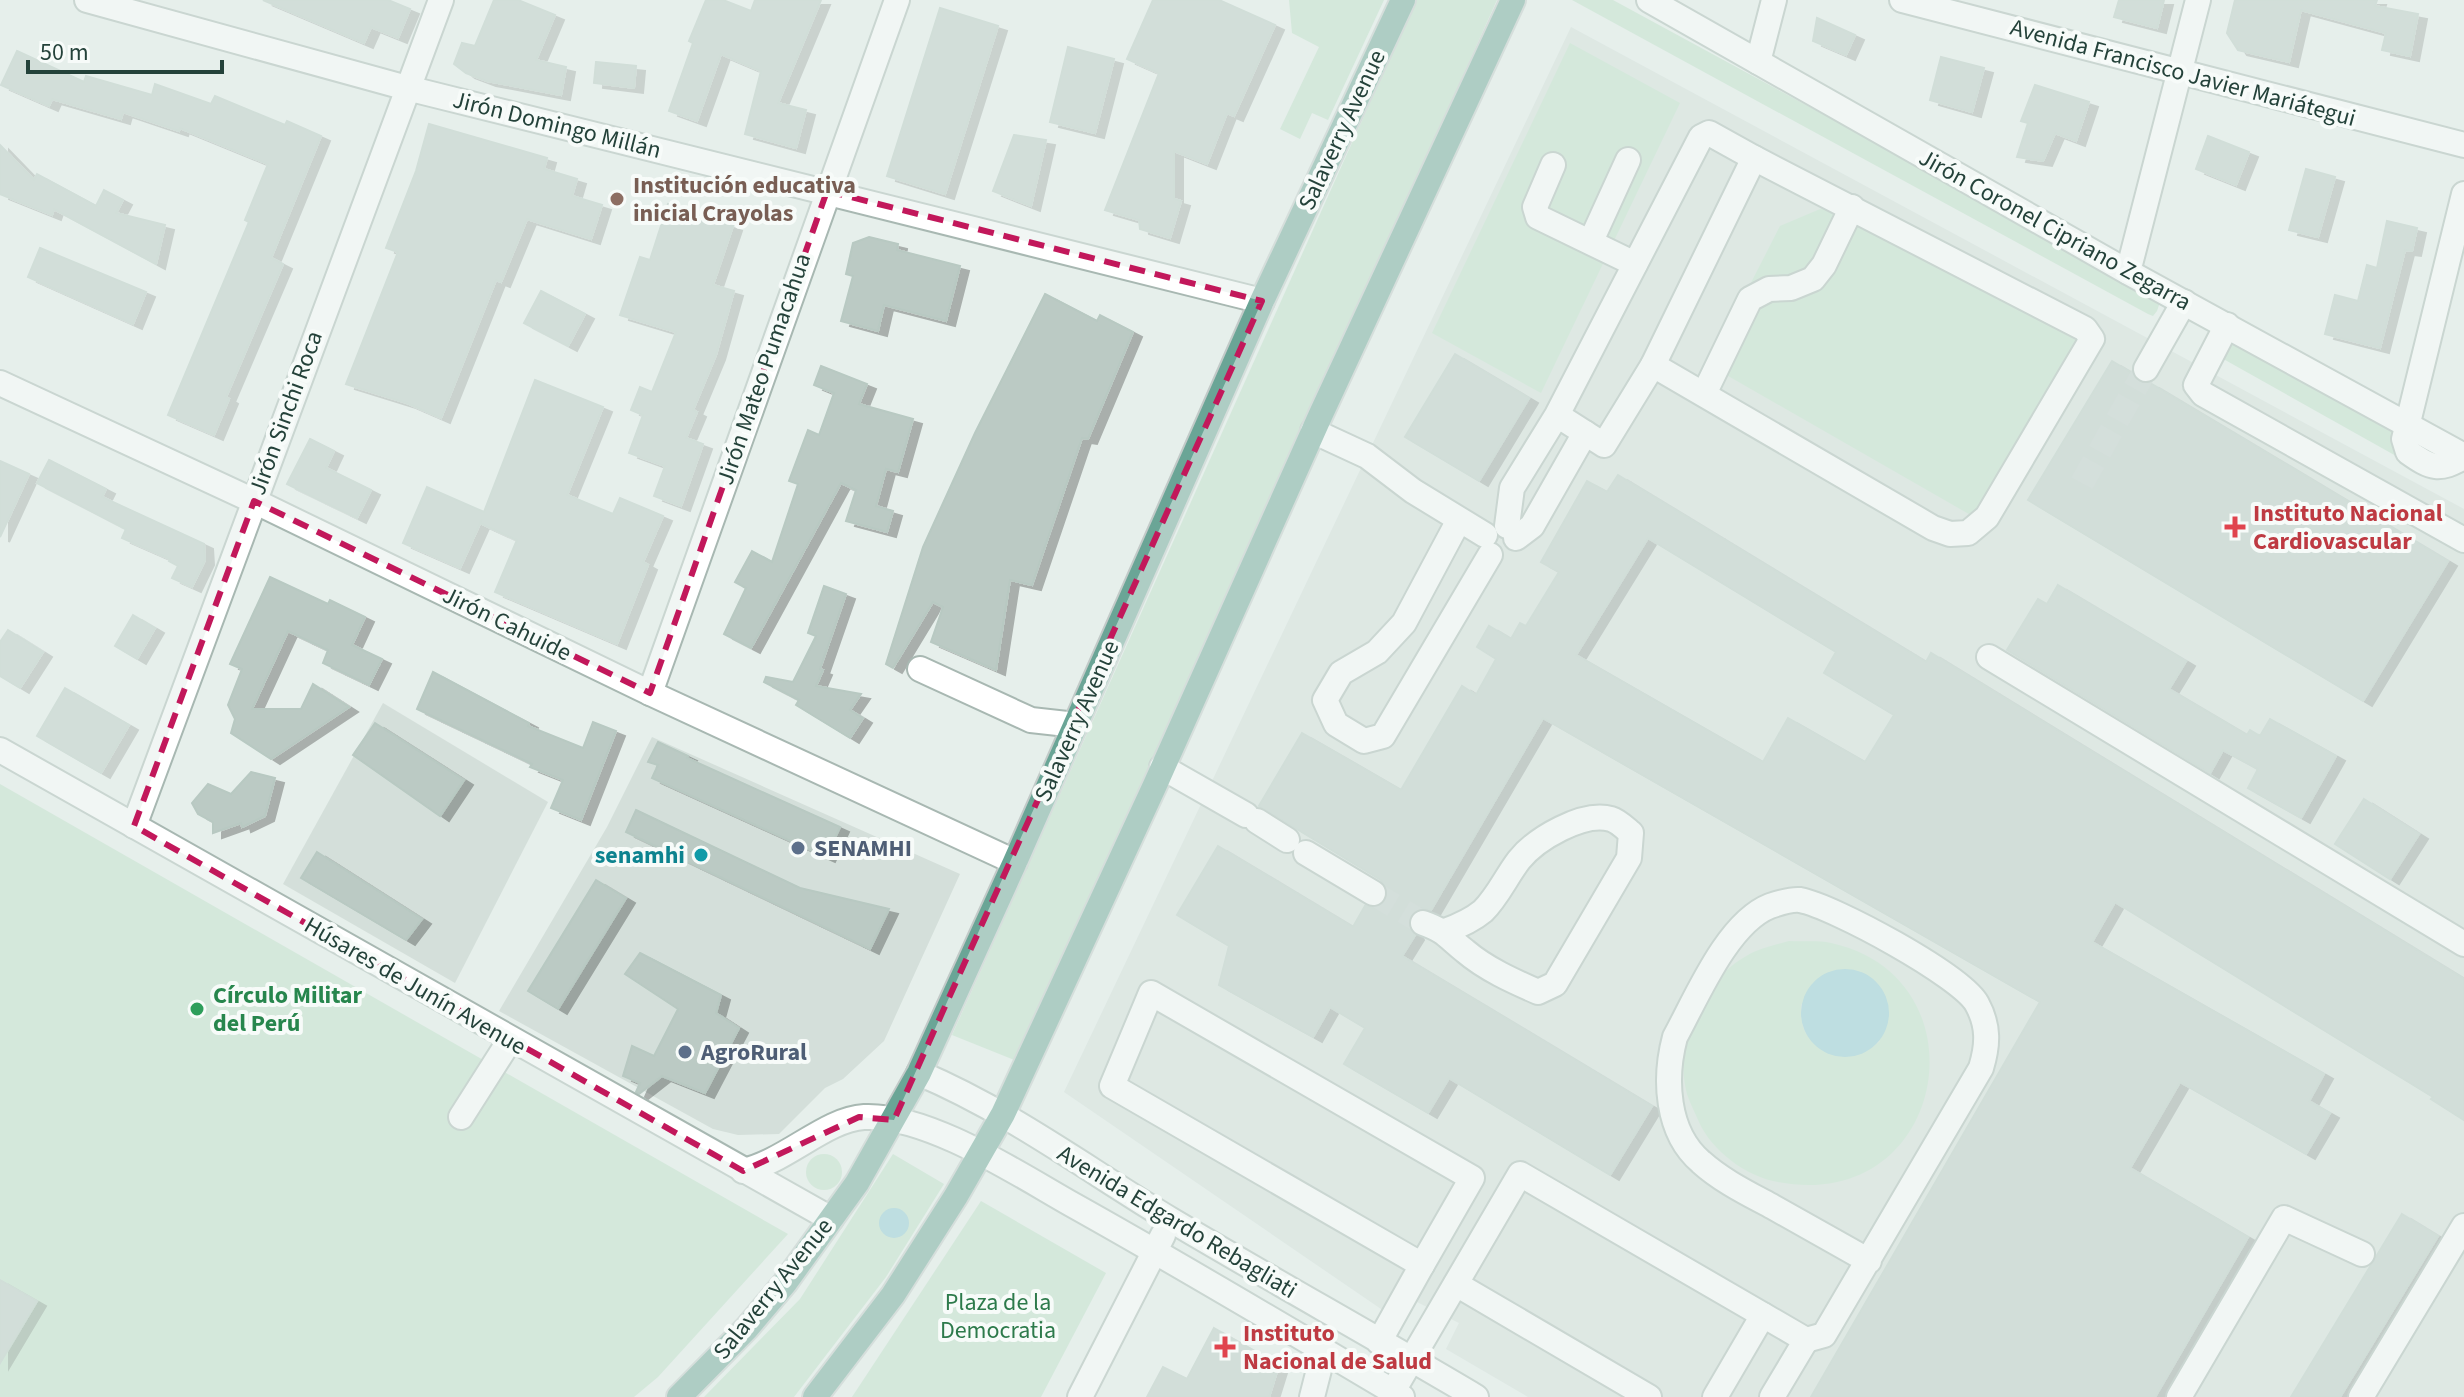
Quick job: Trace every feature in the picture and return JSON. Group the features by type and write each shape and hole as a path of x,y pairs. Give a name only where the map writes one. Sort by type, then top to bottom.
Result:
{"main road":[{"name":"Salaverry Avenue","path":"679,1397 747,1328 785,1283 857,1183 919,1073 1262,301 1403,0"},
{"path":"823,1393 893,1295 981,1155 1003,1114 1313,431 1513,0"}],"street":[{"name":"Jirón Domingo Millán","path":"87,0 407,88 1262,301"},
{"name":"Jirón Sinchi Roca","path":"134,826 441,0"},
{"name":"Jirón Mateo Pumacahua","path":"650,693 897,0"},
{"name":"Jirón Coronel Cipriano Zegarra","path":"1649,0 2128,272 2464,457"},
{"path":"1758,62 1774,0"},
{"name":"Avenida Francisco Javier Mariátegui","path":"1902,0 2464,145"},
{"path":"2128,272 2198,0"},
{"path":"1459,520 1404,623 1377,652 1341,673 1325,700 1336,724 1364,741 1383,736 1500,539 1512,488 1557,415 1705,133 2085,329 2092,339 1987,517 1968,533 1950,534 1933,528 1653,365"},
{"path":"1557,415 1604,445 1653,365 1754,158"},
{"path":"1591,241 1628,160"},
{"path":"1553,165 1535,207 1538,217 1635,264"},
{"path":"2407,424 2464,194"},
{"path":"1704,394 1750,299 1769,289 1791,288 1813,279 1824,265 1852,207"},
{"path":"2146,369 2184,302"},
{"path":"2227,325 2196,385 2203,394 2464,540"},
{"name":"Jirón Cahuide","path":"0,383 254,501 650,693 1015,862"},
{"path":"1313,431 1367,456 1413,491 1459,520 1500,539 1532,526 1585,433"},
{"path":"1989,657 2464,944"},
{"path":"920,669 1031,720 1076,725"},
{"name":"Húsares de Junín Avenue","path":"0,750 831,1219"},
{"path":"1162,767 1373,893"},
{"path":"1591,816 1614,819 1631,833 1629,858 1555,984 1538,992 1513,981 1466,952 1434,927 1463,925 1481,912 1496,897 1520,860 1540,840 1591,816"},
{"path":"1772,1397 1806,1340 1824,1335 1869,1261 1981,1068 1987,1048 1987,1029 1976,1001 1954,980 1833,910 1796,899 1767,907 1739,928 1675,1037 1670,1056 1669,1091 1678,1132 1698,1160 1726,1181 1869,1261"},
{"path":"1379,1342 1472,1178 1151,993 1112,1086 1422,1265"},
{"path":"461,1117 510,1040"},
{"name":"Avenida Edgardo Rebagliati","path":"919,1073 962,1091 1003,1114 1171,1219 1476,1397"},
{"name":"Avenida Edgardo Rebagliati","path":"743,1171 763,1167 814,1137 859,1117 894,1120 939,1134 1155,1250 1398,1394"},
{"path":"1398,1394 1412,1359 1520,1174 1806,1340"},
{"path":"2179,1397 2284,1218 2362,1254"},
{"path":"1080,1397 1171,1219"},
{"path":"2361,1397 2464,1226"},
{"path":"1456,1284 1649,1397"},
{"path":"1715,1397 1763,1315"},
{"path":"1312,1397 1324,1350"}],"highlighted area":[{"path":"827,191 1262,301 894,1120 859,1117 743,1171 134,826 254,501 650,693"}],"shaded area":[{"path":"1571,27 2464,509 2464,1397 1528,1397 1446,1349 1459,1323 1405,1296 1384,1311 1064,1092"},
{"path":"383,703 548,802 455,983 283,884"},
{"path":"652,737 960,874 884,1041 843,1079 825,1088 779,1134 738,1135 713,1129 499,1011 607,827"}],"green space":[{"path":"1289,0 1384,0 1328,120 1312,113 1300,139 1280,129 1319,47 1292,33"},
{"path":"1416,0 1497,0 1019,1062 952,1035"},
{"path":"1572,0 1613,0 2157,296 2161,299 2157,311 2153,316 2148,314"},
{"path":"1570,43 1680,103 1541,393 1432,333"},
{"path":"1832,204 2088,347 1981,521 1709,365 1780,226"},
{"path":"2228,341 2395,431 2405,461 2218,356"},
{"name":"Círculo Militar del Perú","path":"0,784 788,1234 658,1377 634,1397 0,1397"},
{"path":"1789,941 1831,943 1881,964 1913,999 1928,1042 1927,1087 1911,1129 1880,1163 1836,1182 1778,1182 1754,1175 1712,1143 1687,1094 1684,1054 1688,1034 1704,996 1731,966 1753,953","holes":["1801,1004 1880,1041 1864,1052 1854,1053 1817,1044 1804,1029"]},
{"path":"824,1154 836,1160 842,1172 836,1184 824,1190 812,1184 806,1172 812,1160"},
{"path":"893,1154 944,1184 886,1277 794,1397 704,1397 800,1299"},
{"name":"Plaza de la Democratia","path":"981,1201 1106,1273 1041,1397 852,1397"}],"water":[{"path":"1845,969 1870,976 1882,988 1889,1013 1882,1038 1870,1050 1845,1057 1820,1050 1808,1038 1801,1013 1808,988 1820,976"},
{"path":"894,1208 905,1212 909,1223 905,1234 894,1238 883,1234 879,1223 883,1212"}],"building":[{"path":"263,0 388,0 410,9 398,38 371,27 364,43"},
{"path":"494,0 518,0 555,15 536,60 566,67 561,95 487,81 466,73 454,64 462,43 475,46"},
{"path":"706,0 723,0 751,11 755,0 821,0 778,103 806,110 796,148 745,134 761,71 721,54 697,121 669,111 693,43 689,41"},
{"path":"1153,0 1219,0 1275,25 1234,116 1227,113 1207,164 1174,151 1174,199 1181,201 1170,238 1140,229 1139,220 1105,210 1159,73 1127,59"},
{"path":"2119,0 2164,0 2157,28 2114,17"},
{"path":"2235,0 2377,0 2375,6 2418,14 2410,56 2382,50 2386,33 2301,10 2289,62 2238,50 2227,33"},
{"path":"940,8 998,26 945,194 887,176"},
{"path":"1817,18 1855,35 1846,55 1813,41"},
{"path":"1068,47 1114,59 1095,133 1050,122"},
{"path":"17,51 84,82 86,76 152,95 155,84 211,104 215,96 285,125 287,121 321,136 271,258 283,264 226,397 229,399 214,435 168,415 249,222 245,220 268,164 180,128 179,131 123,112 121,119 52,99 49,106 1,85"},
{"path":"1941,57 1984,68 1972,112 1930,100"},
{"path":"596,62 636,66 634,88 594,83"},
{"path":"2035,85 2089,102 2076,141 2055,133 2043,161 2017,157 2028,123 2021,121"},
{"path":"429,124 547,158 544,169 577,179 572,196 602,205 591,239 527,219 501,282 496,280 441,418 407,403 346,384 398,252 386,248 416,171"},
{"path":"1014,135 1046,140 1031,206 993,191"},
{"path":"2208,136 2249,152 2236,185 2196,169"},
{"path":"0,145 34,180 37,174 96,206 104,190 123,200 116,213 165,225 156,264 54,209 52,215 0,194"},
{"path":"2306,169 2335,177 2318,237 2289,230"},
{"path":"668,204 733,226 713,285 734,291 716,355 693,410 697,412 686,438 703,444 681,506 654,496 665,466 629,453 643,415 631,410 640,387 652,392 676,332 620,315 640,257 650,260"},
{"path":"2387,221 2417,228 2412,251 2405,250 2380,348 2325,334 2335,295 2358,301 2367,265 2377,268"},
{"path":"869,237 898,244 897,250 960,266 946,321 884,305 878,331 841,321 853,276 846,274 853,243"},
{"path":"40,248 146,292 133,324 28,277"},
{"path":"541,291 585,314 568,346 524,323"},
{"path":"1045,294 1097,321 1100,315 1133,332 1088,439 1082,438 1032,585 1010,580 996,670 931,642 943,607 933,602 893,668 886,664 923,547 975,433"},
{"path":"1455,354 1529,398 1479,481 1405,437"},
{"path":"2112,361 2132,373 2138,382 2150,383 2448,561 2363,701 2028,500"},
{"path":"821,366 867,384 859,404 913,419 898,472 886,469 876,506 893,511 887,532 846,521 856,490 841,483 751,648 724,634 746,588 735,582 752,551 772,562 798,484 789,481 808,430 819,435 834,393 814,385"},
{"path":"535,380 603,407 567,495 613,514 620,498 663,516 643,562 648,565 617,644 495,592 517,540 480,523 460,568 403,543 427,487 484,512"},
{"path":"310,439 334,451 326,468 371,490 357,518 287,484"},
{"path":"49,460 106,489 102,497 204,544 205,560 192,587 172,578 178,566 170,559 122,538 126,529 37,483"},
{"path":"0,461 29,474 0,537"},
{"path":"1618,475 1926,662 1931,653 2464,979 2464,1120 2431,1099 2433,1097 2115,902 2092,942 2324,1074 2309,1101 2330,1113 2306,1154 2180,1082 2130,1168 2248,1237 2155,1397 1811,1397 2040,1002 1543,718 1431,910 1420,908 1409,917 1408,926 1415,935 1402,956 1652,1106 1610,1175 1449,1078 1428,1113 1344,1064 1365,1028 1330,1007 1313,1037 1219,985 1229,946 1177,915 1218,846 1353,927 1365,906 1374,908 1385,901 1388,892 1381,880 1259,806 1302,733 1401,790 1462,686 1476,695 1496,659 1477,647 1489,626 1511,639 1520,623 1526,626 1559,572 1541,562 1587,481 1607,492","holes":["1648,538 1836,652 1824,673 1894,715 1865,762 1788,718 1763,762 1576,655"]},
{"path":"270,577 365,617 352,645 382,659 369,685 323,663 328,650 288,631 252,709 301,709 313,684 349,707 271,759 231,733 235,719 228,705 242,669 230,664"},
{"path":"2058,585 2186,661 2169,689 2247,735 2250,730 2260,736 2270,719 2336,756 2301,818 2248,788 2258,769 2223,750 2210,773 2007,650 2038,599 2047,604"},
{"path":"824,586 846,594 816,686 861,694 850,710 863,718 850,738 796,705 799,700 764,682 766,677 793,682 816,636 808,633"},
{"path":"133,615 155,628 137,659 115,646"},
{"path":"8,630 43,652 20,688 0,676 0,642"},
{"path":"433,672 529,723 528,726 583,748 593,722 616,731 581,820 551,808 563,780 530,767 532,764 417,709"},
{"path":"65,688 129,725 101,773 37,736"},
{"path":"375,723 464,780 440,816 353,755"},
{"name":"senamhi","path":"658,742 840,827 826,857 652,778 658,765 648,762"},
{"path":"251,772 275,778 265,816 242,827 241,823 213,833 213,822 198,814 192,803 208,784 231,794"},
{"path":"2364,799 2419,834 2390,879 2335,844"},
{"name":"senamhi","path":"636,810 800,888 889,909 870,949 626,832"},
{"path":"317,852 422,919 406,940 301,878"},
{"path":"596,880 626,898 558,1009 528,991"},
{"path":"640,953 721,995 716,1013 739,1028 705,1093 662,1076 639,1094 636,1092 640,1083 623,1076 632,1046 654,1056 678,1009 625,974"},
{"path":"2402,1214 2438,1236 2340,1397 2291,1397"},
{"path":"0,1280 37,1301 0,1363"},
{"name":"Instituto Nacional de Salud","path":"1214,1328 1279,1365 1269,1397 1147,1397 1163,1367 1187,1379"}],"tunnel":[{"path":"2082,483 2146,369"},
{"path":"1373,893 1423,923"}],"place":[{"name":"Institución educativa inicial Crayolas","path":"617,199"},
{"name":"Instituto Nacional Cardiovascular","path":"2235,527"},
{"name":"SENAMHI","path":"798,848"},
{"name":"senamhi","path":"701,855"},
{"name":"Círculo Militar del Perú","path":"197,1009"},
{"name":"AgroRural","path":"685,1052"},
{"name":"Instituto Nacional de Salud","path":"1225,1347"}]}
